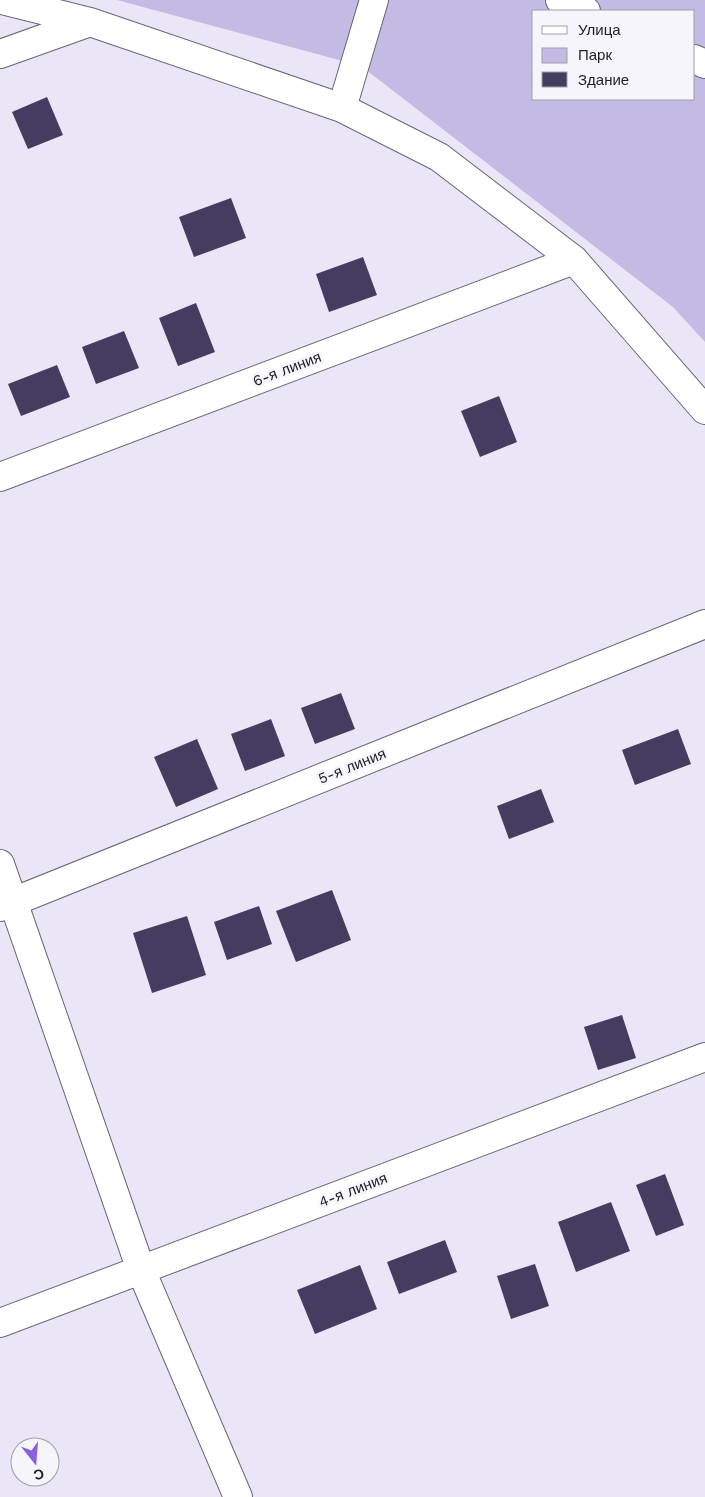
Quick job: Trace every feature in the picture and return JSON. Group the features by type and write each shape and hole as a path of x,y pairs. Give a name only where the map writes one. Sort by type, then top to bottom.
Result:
{"street":[{"path":"2,0 90,22 342,108 439,157 574,260 705,410"},
{"path":"342,108 374,0"},
{"path":"560,0 584,10"},
{"path":"0,54 90,22"},
{"name":"6-я линия","path":"0,477 574,260"},
{"name":"5-я линия","path":"7,904 705,624"},
{"path":"0,864 7,904 142,1270 238,1497"},
{"name":"4-я линия","path":"0,1323 705,1057"}],"green space":[{"path":"117,0 705,0 705,342 673,307 361,66"}],"building":[{"path":"47,97 63,135 28,149 12,112"},
{"path":"231,198 246,238 194,257 179,217"},
{"path":"363,257 377,295 329,312 316,274"},
{"path":"196,303 215,352 178,366 159,318"},
{"path":"124,331 139,368 96,384 82,347"},
{"path":"57,365 70,397 21,416 8,384"},
{"path":"499,396 517,442 480,457 461,411"},
{"path":"341,693 355,729 315,744 301,708"},
{"path":"271,719 285,756 245,771 231,734"},
{"path":"678,729 691,764 635,785 622,750"},
{"path":"197,739 218,789 176,807 154,757"},
{"path":"541,789 554,822 509,839 497,806"},
{"path":"332,890 351,940 296,962 276,911"},
{"path":"259,906 272,944 227,960 214,922"},
{"path":"187,916 206,975 152,993 133,933"},
{"path":"622,1015 636,1058 598,1070 584,1027"},
{"path":"665,1174 684,1225 656,1236 636,1185"},
{"path":"611,1202 630,1251 576,1272 558,1222"},
{"path":"445,1240 457,1272 399,1294 387,1262"},
{"path":"535,1264 549,1306 511,1319 497,1276"},
{"path":"360,1265 377,1309 315,1334 297,1290"}]}
